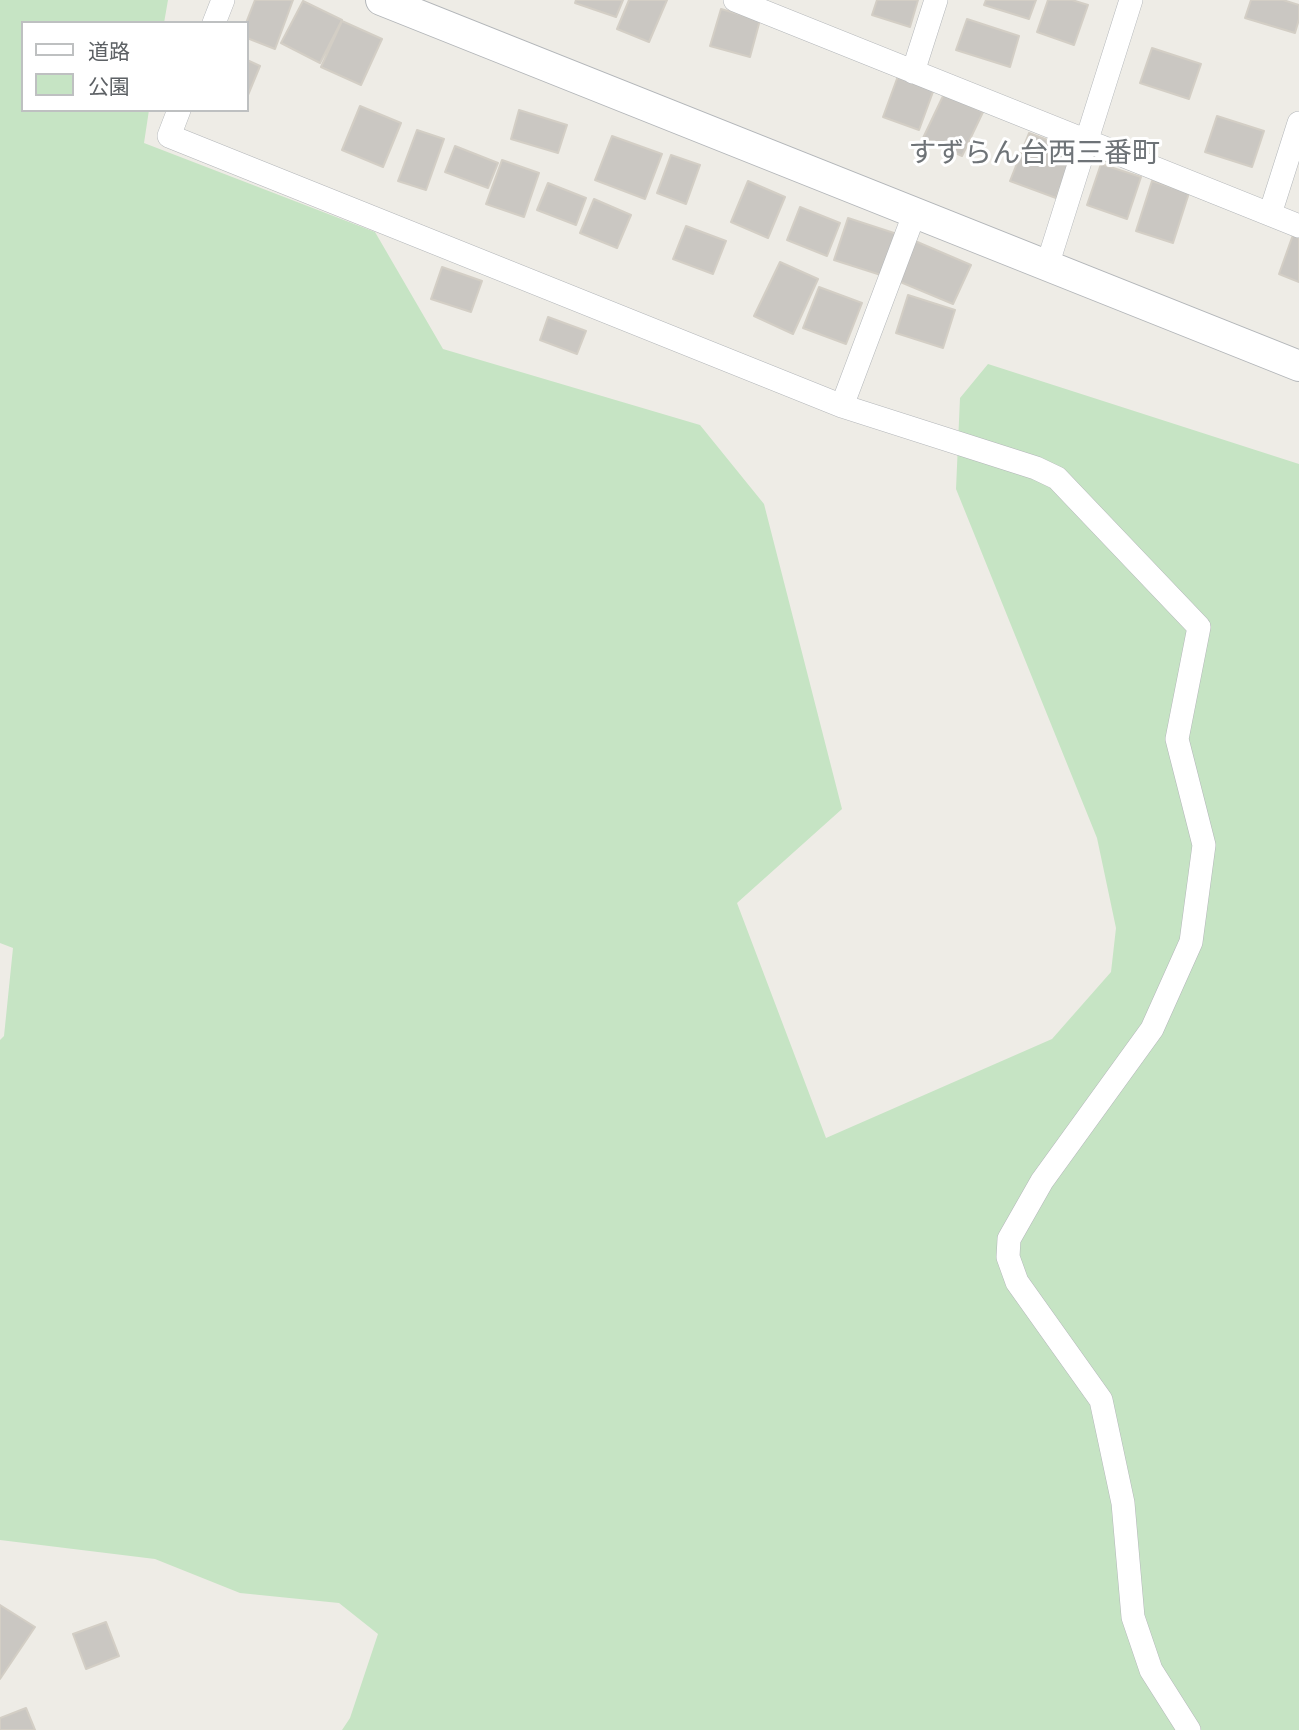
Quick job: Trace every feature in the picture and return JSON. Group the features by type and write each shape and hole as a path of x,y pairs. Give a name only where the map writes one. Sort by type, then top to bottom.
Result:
{"street":[{"path":"215,21 223,0"},
{"path":"381,0 1299,366"},
{"path":"913,72 936,0"},
{"path":"1047,266 1130,0"},
{"path":"739,1 1299,226"},
{"path":"178,112 169,136 842,406 1036,468 1057,478 1199,627 1177,739 1204,845 1191,942 1152,1029 1042,1181 1009,1239 1008,1257 1017,1282 1101,1400 1123,1503 1133,1617 1151,1670 1189,1730"},
{"path":"1270,214 1299,122"},
{"path":"842,406 915,212"}],"green space":[{"path":"0,0 168,0 164,21 21,21 21,112 149,112 144,143 375,232 443,349 700,425 764,504 842,809 737,903 826,1138 1052,1039 1111,972 1116,928 1097,838 956,489 960,398 988,364 1299,464 1299,1730 342,1730 350,1718 378,1634 339,1603 240,1593 155,1559 0,1540 0,1040 4,1036 13,948 0,943"}],"building":[{"path":"255,0 293,0 275,49 248,38 247,21"},
{"path":"576,0 623,0 616,17 575,3"},
{"path":"629,0 667,0 649,42 617,29"},
{"path":"877,0 918,0 910,27 872,15"},
{"path":"986,0 1036,0 1029,19 984,5"},
{"path":"1048,0 1072,0 1088,5 1074,45 1037,32"},
{"path":"1251,0 1283,0 1299,5 1295,33 1245,18"},
{"path":"303,1 342,20 320,63 281,43"},
{"path":"721,9 760,20 750,57 710,46"},
{"path":"967,19 1019,36 1010,67 956,50"},
{"path":"342,21 382,39 361,85 321,67"},
{"path":"1152,48 1201,64 1189,99 1140,83"},
{"path":"248,60 260,66 248,95"},
{"path":"898,76 934,89 919,130 883,117"},
{"path":"944,94 983,112 962,156 923,138"},
{"path":"360,106 401,123 383,167 342,150"},
{"path":"519,110 567,125 558,153 511,139"},
{"path":"1217,116 1264,131 1252,167 1205,152"},
{"path":"417,130 444,139 426,190 398,181"},
{"path":"1029,133 1074,150 1056,198 1010,181"},
{"path":"612,136 662,154 645,199 595,180"},
{"path":"455,146 498,163 488,188 445,172"},
{"path":"671,155 700,165 686,204 657,193"},
{"path":"502,160 539,173 524,217 486,204"},
{"path":"1101,164 1141,177 1127,219 1087,205"},
{"path":"748,181 785,197 768,238 731,222"},
{"path":"1152,181 1189,193 1173,243 1136,231"},
{"path":"548,183 586,198 576,225 537,210"},
{"path":"594,199 631,215 617,248 580,233"},
{"path":"800,207 840,223 827,256 787,240"},
{"path":"848,218 897,234 884,276 834,260"},
{"path":"686,226 726,241 713,274 673,259"},
{"path":"1294,232 1299,234 1299,282 1279,274"},
{"path":"915,241 971,265 953,304 898,281"},
{"path":"780,262 818,279 793,334 754,316"},
{"path":"442,267 482,281 471,312 431,299"},
{"path":"819,287 862,303 846,344 803,328"},
{"path":"908,295 955,310 943,348 896,333"},
{"path":"548,317 586,331 577,354 540,340"},
{"path":"0,1605 35,1627 0,1679"},
{"path":"106,1622 119,1656 86,1669 73,1634"},
{"path":"26,1708 35,1730 0,1730 0,1718"}],"district":[{"name":"すずらん台西三番町","path":"1034,155"}]}
